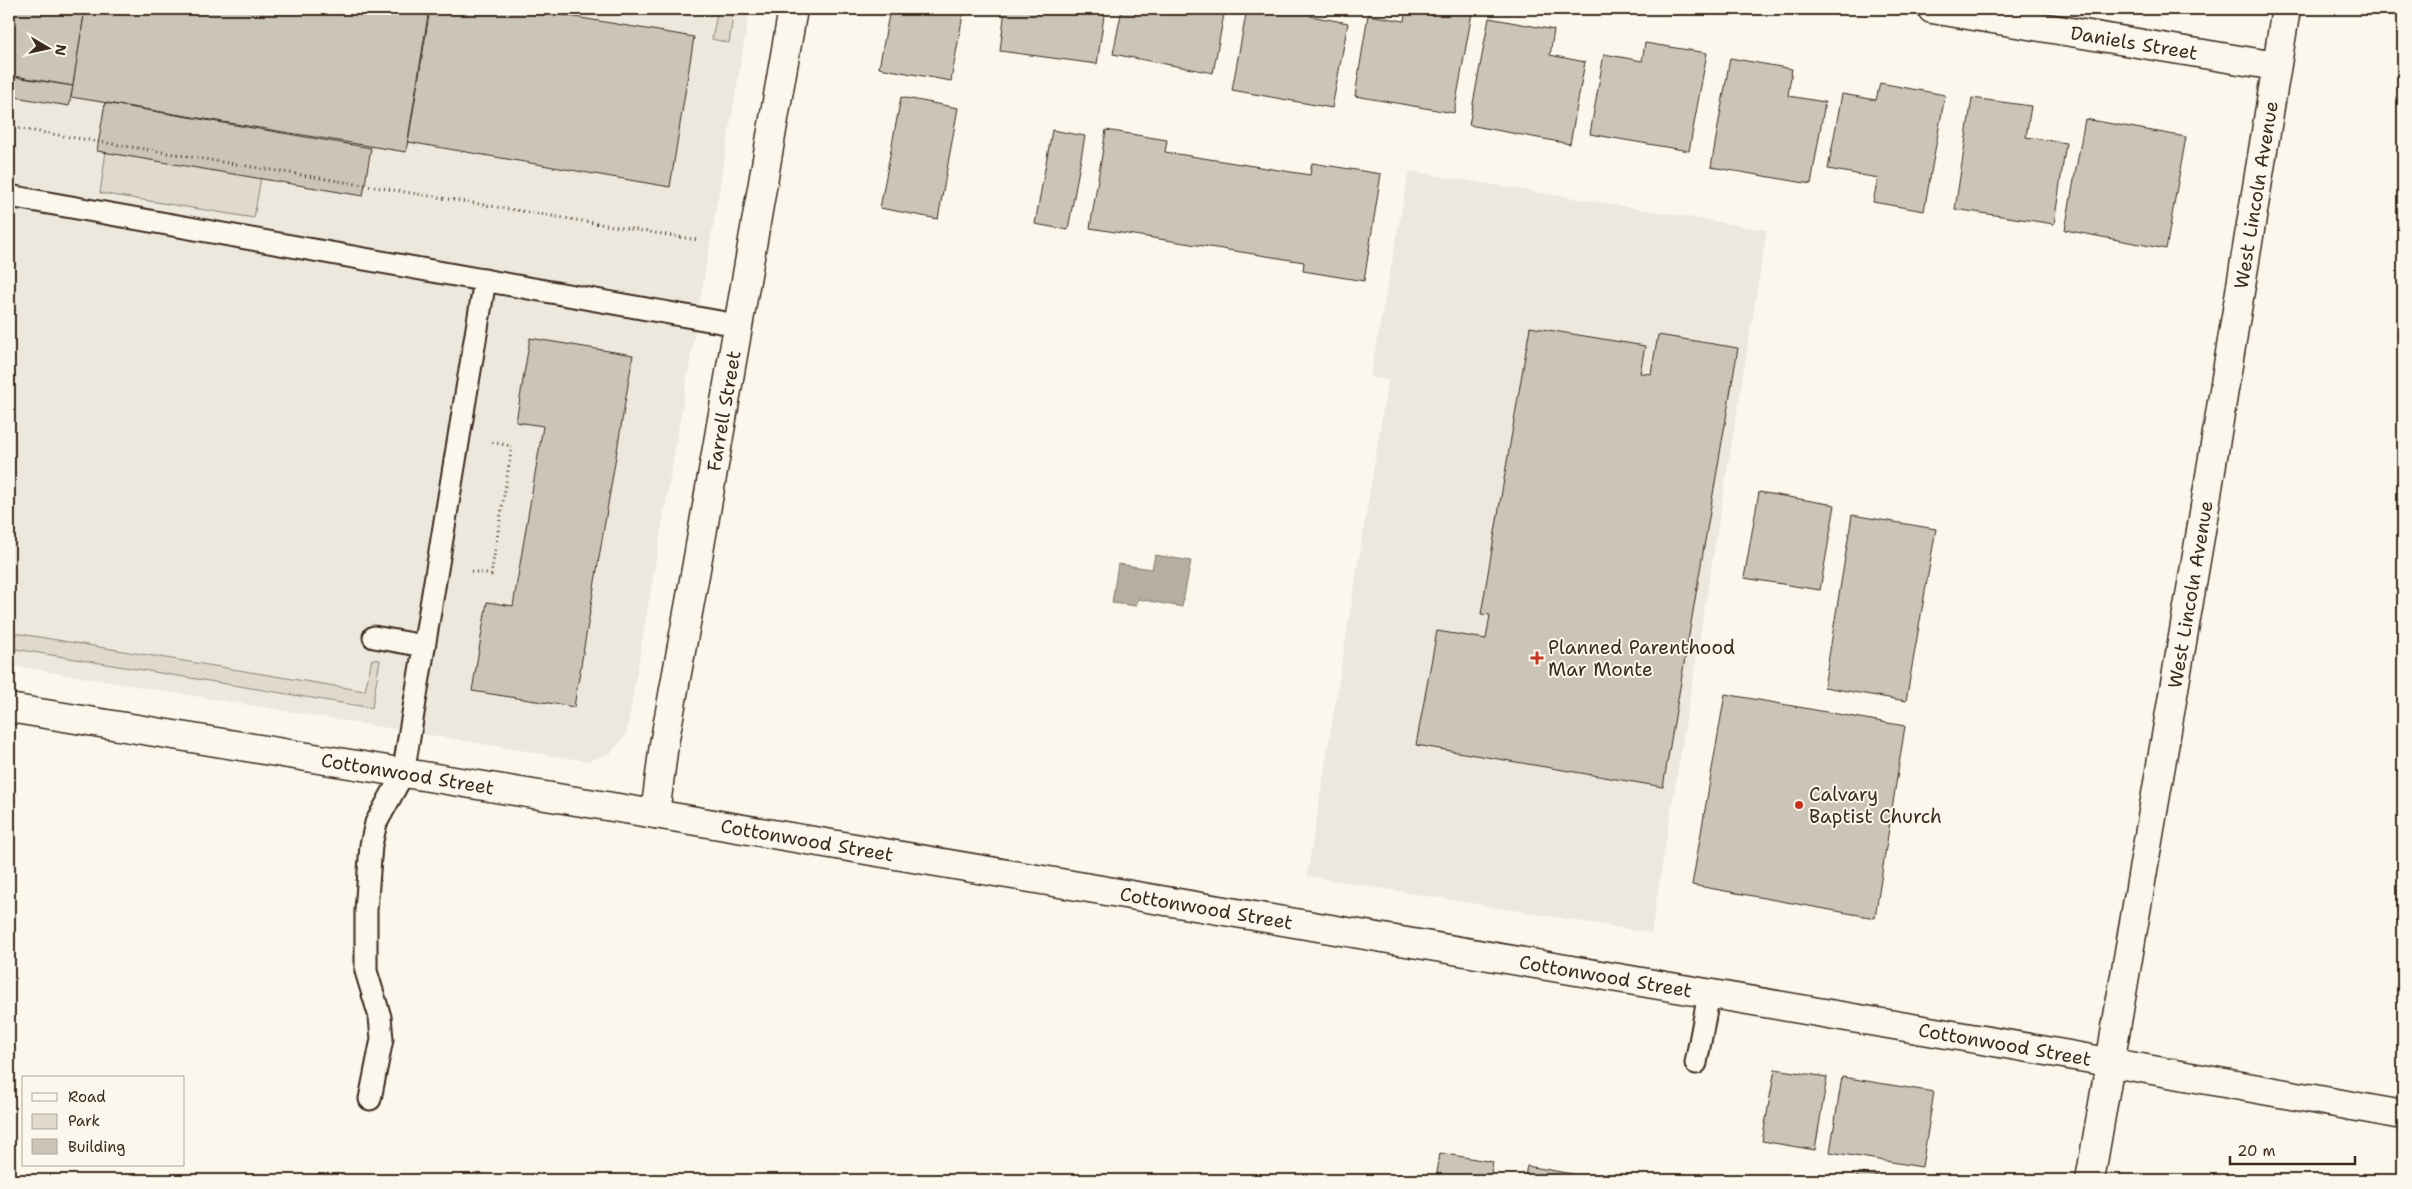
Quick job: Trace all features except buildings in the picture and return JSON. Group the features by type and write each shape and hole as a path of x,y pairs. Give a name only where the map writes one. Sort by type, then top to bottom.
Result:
{"street":[{"name":"Farrell Street","path":"656,814 664,744 793,9"},
{"name":"Daniels Street","path":"1932,9 2276,66"},
{"name":"West Lincoln Avenue","path":"2090,1180 2200,537 2286,9"},
{"name":"Cottonwood Street","path":"9,708 656,814 2110,1062 2403,1115"}],"lane":[{"path":"9,196 737,325"},
{"path":"370,1099 382,1039 380,1016 366,971 366,911 371,844 376,823 403,774 486,280"},
{"path":"374,637 424,646"},
{"path":"1696,1063 1709,994"}],"path":[{"path":"9,127 698,240"},
{"path":"466,570 491,574 512,446 488,441 490,433"}],"shaded area":[{"path":"9,9 750,9 626,736 610,754 588,761 573,759 9,665"},
{"path":"1409,171 1767,230 1651,933 1307,876 1388,380 1370,377"},
{"path":"1155,555 1191,561 1182,607 1138,599 1136,606 1112,603 1118,564 1152,569"}],"green space":[{"path":"718,9 734,9 729,43 712,39"},
{"path":"106,151 261,177 254,218 100,193"},
{"path":"9,632 365,691 372,659 380,660 372,708 9,648"}],"place":[{"name":"Planned Parenthood Mar Monte","path":"1537,658"},
{"name":"Calvary Baptist Church","path":"1799,805"}]}
